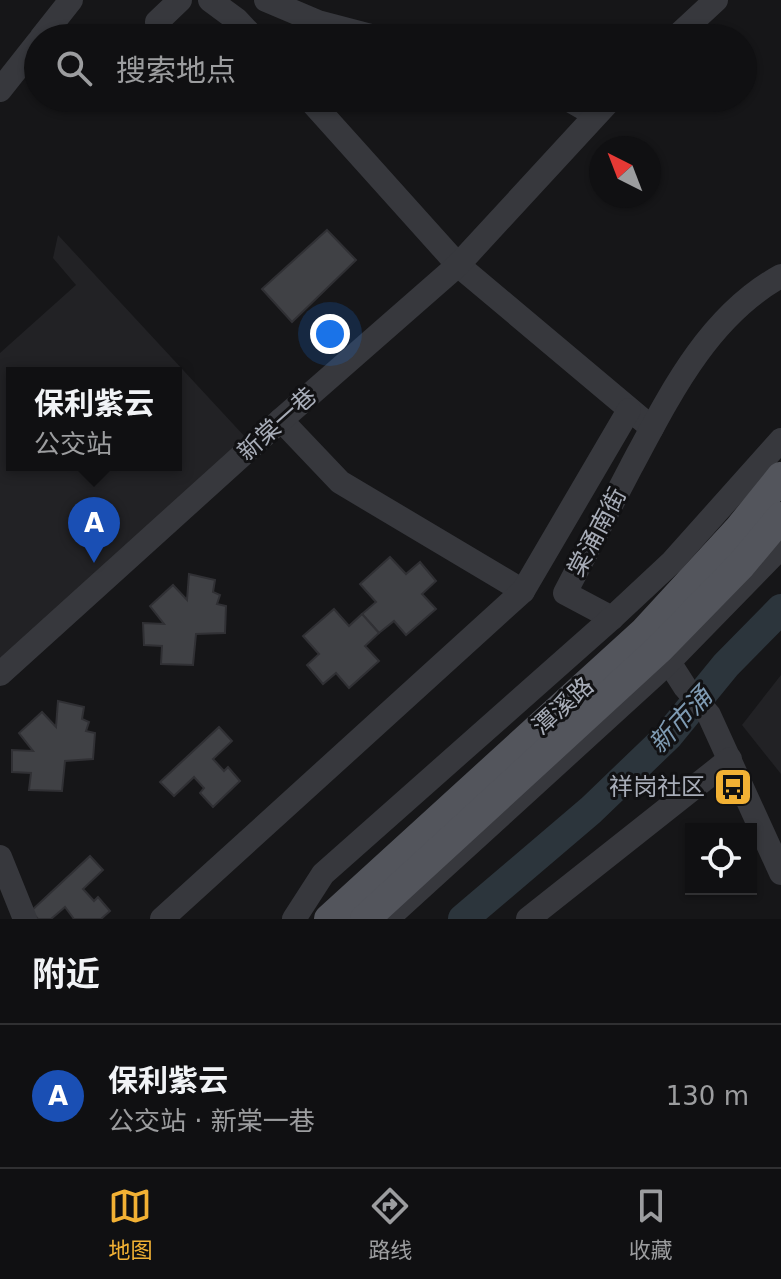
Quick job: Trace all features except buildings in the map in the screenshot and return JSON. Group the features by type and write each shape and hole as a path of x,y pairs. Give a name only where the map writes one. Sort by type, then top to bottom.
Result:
{"main road":[{"name":"潭溪路","path":"329,919 645,631 739,529 781,477"},
{"name":"潭溪路","path":"365,919 659,649 741,565 781,517"}],"street":[{"path":"52,24 71,0"},
{"path":"157,22 180,0"},
{"path":"210,0 241,24"},
{"path":"266,0 326,24"},
{"path":"690,24 716,0"},
{"path":"0,90 24,59"},
{"path":"321,112 458,265 652,428"},
{"name":"新棠一巷","path":"0,674 458,265 598,112"},
{"name":"棠涌南街","path":"612,618 565,593 682,377 718,326 749,296 781,276"},
{"path":"162,919 523,591 629,410"},
{"path":"281,420 340,482 523,591"},
{"path":"294,919 323,874 672,562 781,440"},
{"path":"387,919 669,662 781,547"},
{"path":"669,662 709,715 781,873"},
{"path":"528,919 730,759"},
{"path":"0,857 25,919"}],"shaded area":[{"path":"58,235 180,367 6,367 6,471 182,471 182,369 246,438 0,663 0,353 76,285 53,258"},
{"path":"781,675 781,774 742,725"}],"waterway":[{"name":"新市涌","path":"463,919 591,810 668,736 726,665 781,609"}],"place":[{"name":"保利紫云","path":"94,563"},
{"name":"祥岗社区","path":"733,787"}]}
